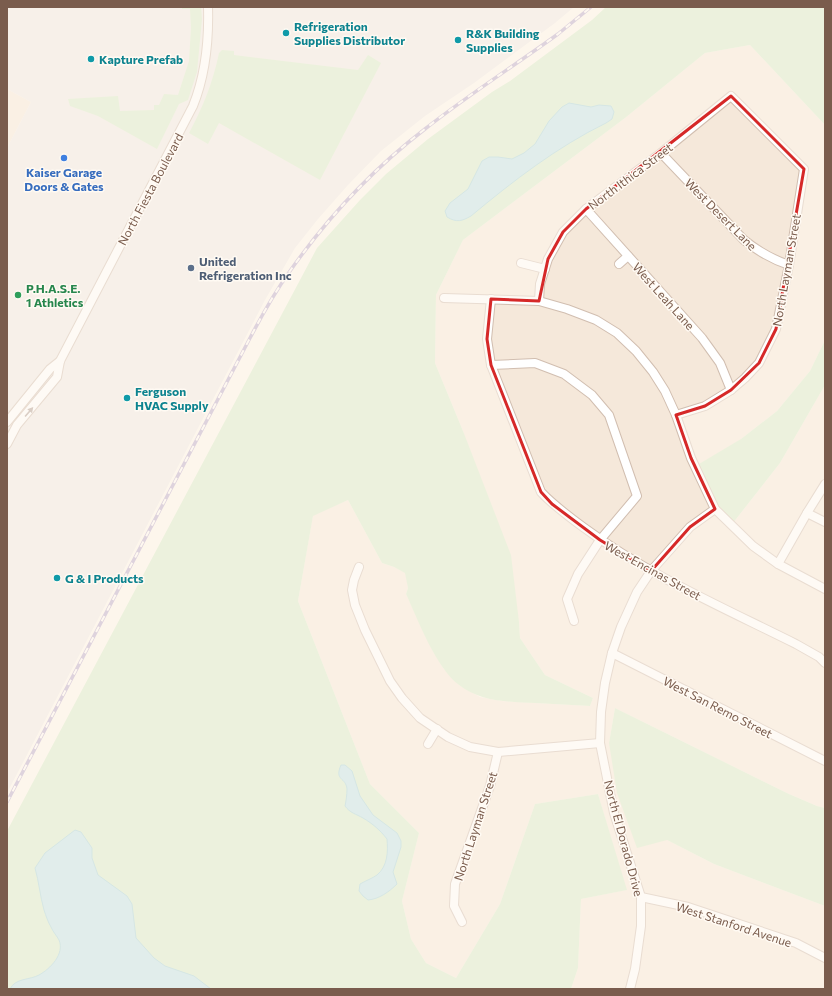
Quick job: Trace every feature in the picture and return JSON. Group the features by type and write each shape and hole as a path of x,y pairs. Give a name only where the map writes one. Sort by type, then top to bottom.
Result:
{"street":[{"name":"North Fiesta Boulevard","path":"7,444 17,425 57,377 60,362 193,106 200,86 207,53 209,37 208,7"},
{"name":"North Ithica Street","path":"539,301 540,284 548,259 563,232 586,209 661,153 731,96 804,169"},
{"name":"West Desert Lane","path":"661,153 744,240 760,253 789,265"},
{"name":"North Layman Street","path":"676,415 705,406 731,390 759,363 776,329 789,265 804,169"},
{"name":"West Leah Lane","path":"586,209 702,338 720,363 731,390"},
{"path":"619,264 628,256"},
{"path":"521,263 545,269"},
{"path":"444,298 539,301 567,309 596,320 617,333 636,351 653,372 665,391 676,415 691,458 714,509 753,546 778,564 825,589"},
{"name":"West Encinas Street","path":"492,299 488,339 491,365 541,492 552,504 600,540 651,571 796,644 819,657 825,663"},
{"name":"North Fiesta Boulevard","path":"7,422 50,369 60,362"},
{"path":"491,365 535,363 564,374 592,395 609,415 637,496 600,540 578,574 567,599 574,621"},
{"path":"778,564 825,484"},
{"name":"North El Dorado Drive","path":"630,989 635,969 640,933 641,897 614,814 600,743 601,712 605,683 612,653 621,627 637,592 651,571 690,527 714,509"},
{"path":"807,513 825,522"},
{"path":"359,567 352,590 355,605 365,630 390,681 402,698 420,718 448,737 470,747 498,752 600,743"},
{"name":"West San Remo Street","path":"612,653 825,761"},
{"path":"428,744 437,729"},
{"name":"North Layman Street","path":"462,922 454,906 455,884 490,786 498,752"},
{"name":"West Stanford Avenue","path":"641,897 688,907 796,943 825,958"}],"highlighted area":[{"path":"731,96 804,169 776,329 759,363 731,390 705,406 676,415 691,458 715,509 690,527 651,571 600,540 552,504 541,492 491,365 487,339 491,299 539,301 548,259 563,232 586,209"}],"shaded area":[{"path":"7,7 574,7 555,23 474,83 425,116 381,151 348,185 295,248 265,300 7,793 7,148 31,102 7,89"},
{"path":"750,45 825,125 825,340 810,371 777,411 741,439 733,523 780,463 825,385 825,808 789,794 615,708 609,743 667,840 714,864 825,906 825,989 571,989 578,968 581,899 626,890 598,794 535,804 500,904 456,978 426,963 411,939 402,901 419,833 370,784 298,601 313,515 348,500 382,563 406,573 408,588 406,594 443,668 459,685 480,697 501,701 590,706 593,698 545,675 520,638 519,622 463,431 435,363 436,295 463,240 625,118 705,53"},
{"path":"7,89 31,102 7,148"}],"green space":[{"path":"182,7 201,7 202,19 197,72 188,100 179,104 157,149 98,116 70,106 68,99 118,96 120,111 154,110 154,105 159,105 164,94 178,95 189,61 191,28 190,9 182,9"},
{"path":"606,7 825,7 825,125 750,45 705,53 625,118 463,240 436,295 435,363 511,555 520,638 545,675 593,698 590,706 496,700 476,695 459,685 443,667 428,643 406,594 408,588 405,573 382,563 348,500 313,516 298,601 370,784 419,833 402,901 411,939 426,963 456,978 500,904 535,804 598,794 627,890 581,899 578,968 571,989 7,989 7,831 317,248 360,200 386,174 428,139 492,92 510,81 592,20"},
{"path":"222,50 234,51 234,55 358,70 368,55 381,63 320,180 219,123 208,144 189,133 207,94 219,53"},
{"path":"825,340 825,385 780,463 733,523 711,496 699,464 741,439 777,411 810,371"},
{"path":"615,708 789,794 825,808 825,906 714,864 667,840 637,848 617,793 609,743"}],"water":[{"path":"569,103 591,107 599,105 611,106 614,112 612,119 588,132 536,165 471,216 459,221 447,217 445,211 450,203 468,189 482,161 489,157 512,159 524,153 535,144 549,121 562,107"},
{"path":"341,765 345,765 352,771 360,796 373,815 397,833 401,841 401,847 393,872 397,884 384,895 368,900 359,891 360,884 377,875 381,871 385,863 387,853 387,839 373,825 351,812 345,806 347,789 345,782 339,774"},
{"path":"75,830 81,832 92,848 92,858 98,875 127,896 132,904 136,938 154,958 165,966 194,976 211,989 10,989 12,985 19,981 39,975 52,965 58,956 60,951 59,940 47,919 44,910 35,868 45,853"}],"railway":[{"path":"7,802 255,329 290,271 336,213 387,160 458,104 558,34 591,7"}],"place":[{"name":"Refrigeration Supplies Distributor","path":"286,33"},
{"name":"R&K Building Supplies","path":"458,40"},
{"name":"Kapture Prefab","path":"91,59"},
{"name":"Kaiser Garage Doors & Gates","path":"64,158"},
{"name":"United Refrigeration Inc","path":"191,268"},
{"name":"P.H.A.S.E. 1 Athletics","path":"18,295"},
{"name":"Ferguson HVAC Supply","path":"127,398"},
{"name":"G & I Products","path":"57,578"}]}
